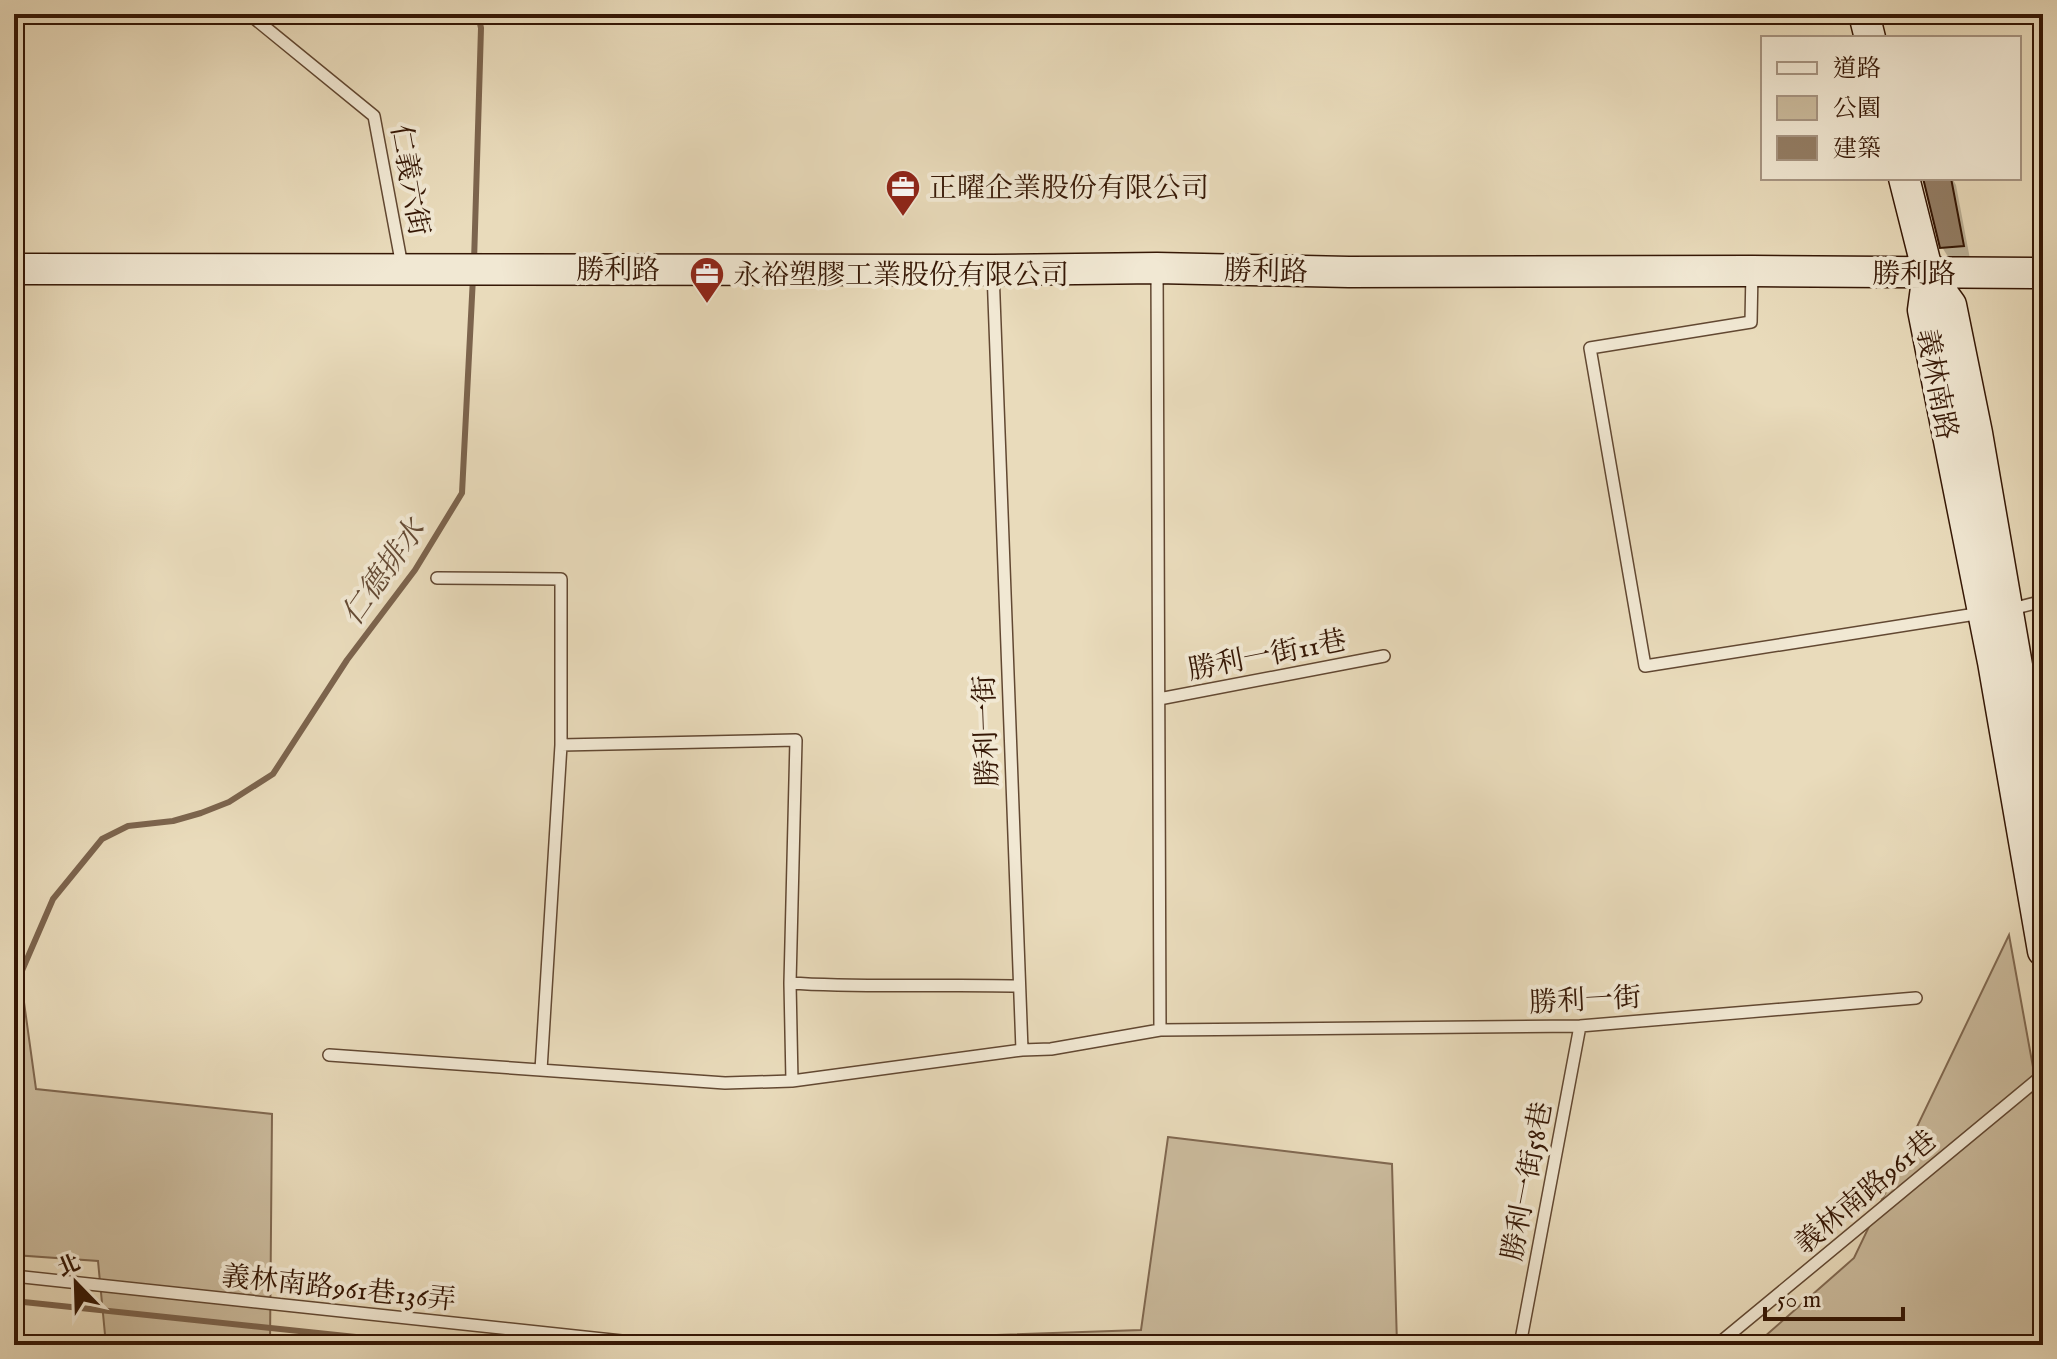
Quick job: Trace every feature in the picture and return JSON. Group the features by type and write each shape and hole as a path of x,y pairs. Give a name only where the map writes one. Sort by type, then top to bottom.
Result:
{"street":[{"path":"1864,14 1870,36"},
{"path":"1905,180 1928,273"},
{"name":"勝利路","path":"403,271 456,268 1157,268 1349,272 2043,273"},
{"path":"14,269 403,271"},
{"name":"義林南路","path":"1928,273 1951,305 1977,433 1995,612 2043,951"},
{"name":"義林南路","path":"1995,612 2034,718 2043,816"}],"lane":[{"name":"仁義六街","path":"249,14 374,116 403,271"},
{"path":"1157,268 1160,1030"},
{"name":"勝利一街","path":"993,270 1022,1050 1051,1049 1160,1030 1580,1026 1916,998"},
{"path":"1752,271 1751,322 1590,348 1645,666 1995,612 2043,601"},
{"path":"437,578 561,579 561,745 541,1070"},
{"name":"勝利一街11巷","path":"1159,699 1384,656"},
{"path":"561,745 796,740 790,983 792,1081"},
{"path":"790,983 833,986 1018,986"},
{"name":"勝利一街58巷","path":"1520,1345 1580,1026"},
{"path":"329,1055 725,1083 792,1081 1022,1050"},
{"name":"義林南路961巷","path":"1717,1345 2043,1075"},
{"name":"義林南路961巷136弄","path":"14,1276 659,1345"}],"green space":[{"path":"14,930 36,1089 272,1114 270,1345 106,1345 98,1261 14,1255"},
{"path":"2009,935 2043,1122 2043,1345 1755,1345 1854,1258"},
{"path":"1168,1137 1392,1164 1397,1345 706,1345 1141,1330"}],"building":[{"path":"1923,180 1951,180 1964,246 1940,248"}],"waterway":[{"name":"仁德排水","path":"474,262 481,28 478,14"},
{"name":"仁德排水","path":"14,989 53,899 102,839 128,826 173,821 201,813 229,802 273,774 347,660 415,570 462,493 473,277"},
{"path":"14,1301 432,1345"}],"place":[{"name":"正曜企業股份有限公司","path":"903,218"},
{"name":"永裕塑膠工業股份有限公司","path":"707,305"}]}
